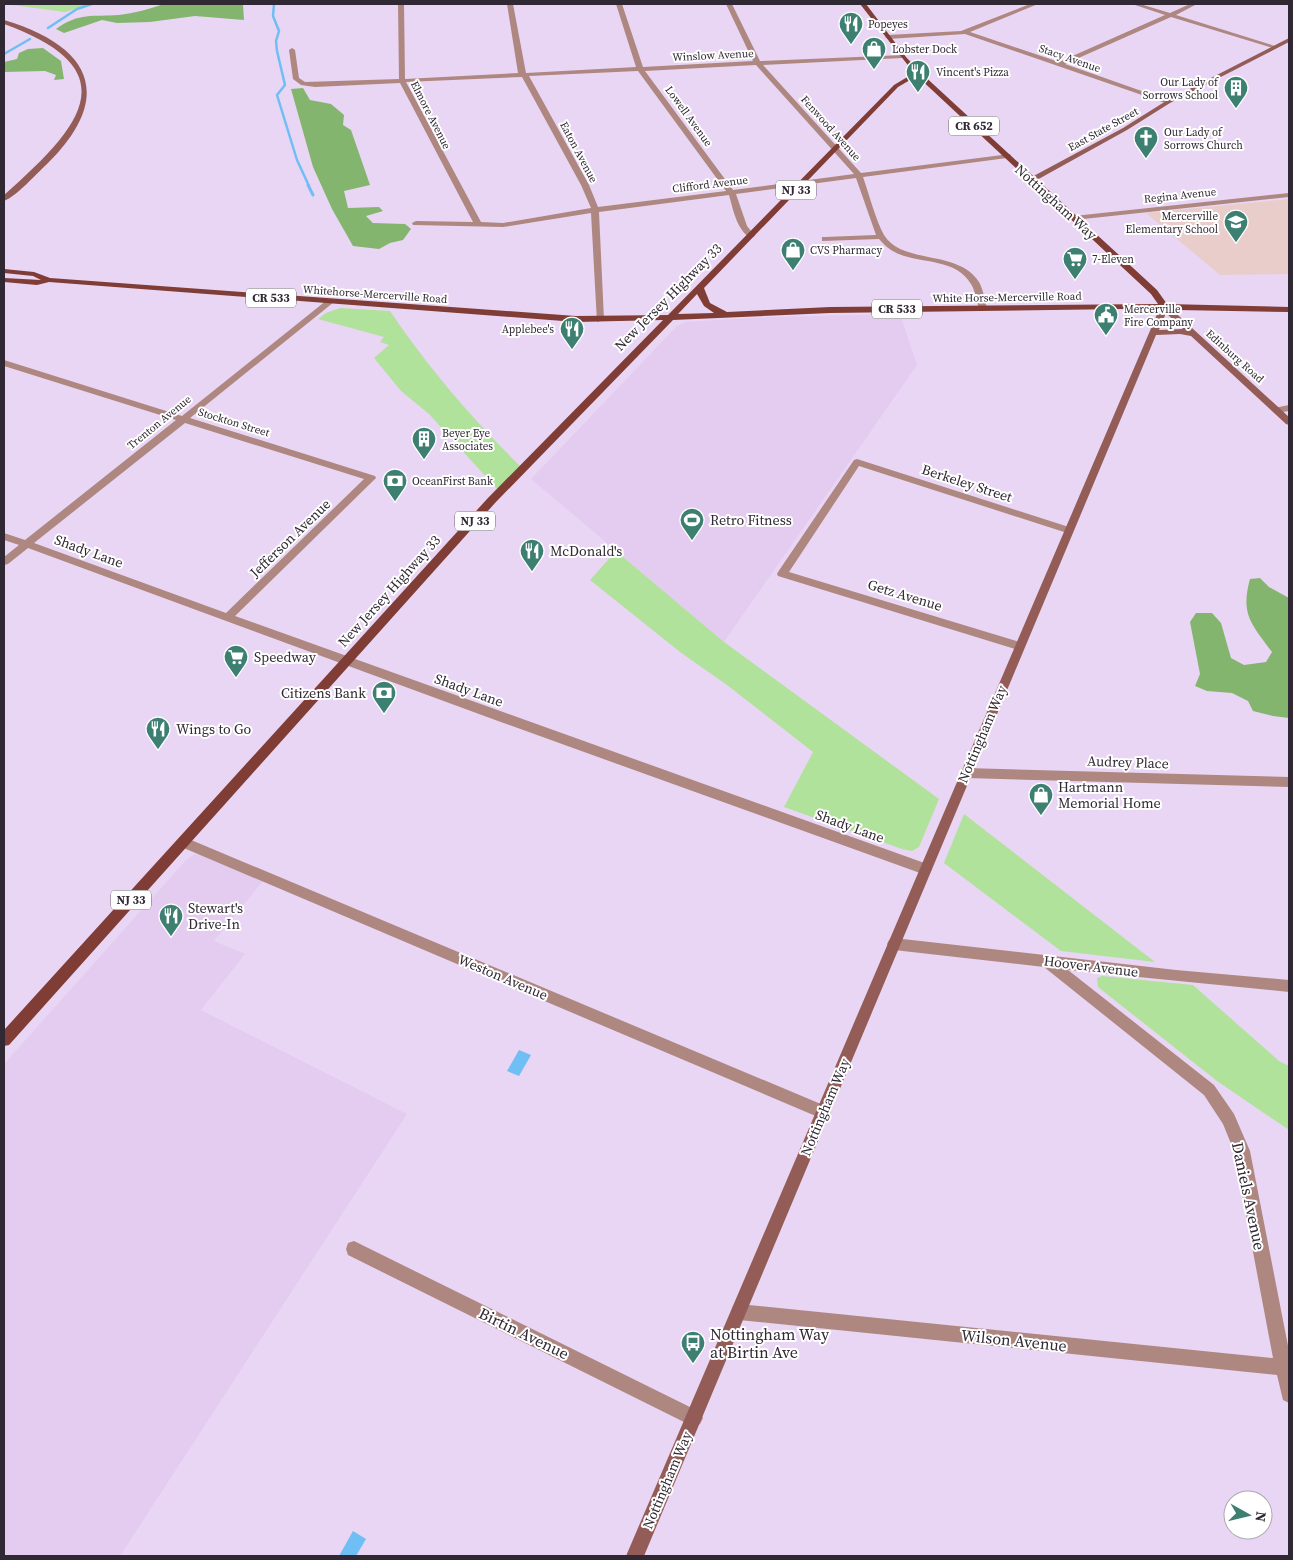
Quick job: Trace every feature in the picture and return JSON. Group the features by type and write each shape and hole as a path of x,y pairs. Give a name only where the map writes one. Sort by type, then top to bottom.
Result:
{"main road":[{"name":"Nottingham Way","path":"863,4 903,57 918,73 1154,292 1164,307"},
{"path":"899,64 896,60 903,57"},
{"path":"896,86 904,72"},
{"name":"New Jersey Highway 33","path":"4,1040 491,501 896,86 918,73"},
{"name":"Whitehorse-Mercerville Road","path":"4,271 34,274 49,280 542,318 600,320 670,318"},
{"name":"Whitehorse-Mercerville Road","path":"4,280 37,283 49,280"},
{"path":"700,288 703,302 710,308 728,315"},
{"name":"White Horse-Mercerville Road","path":"670,318 830,310 1164,307"},
{"name":"CR 533","path":"1164,307 1289,310"}],"street":[{"name":"Elmore Avenue","path":"401,4 402,81 479,225"},
{"name":"Eaton Avenue","path":"510,4 523,74 585,184 596,210 600,320"},
{"name":"Lowell Avenue","path":"620,4 640,69 732,192 743,226 751,236"},
{"name":"Fenwood Avenue","path":"729,4 757,62 859,176 881,237"},
{"path":"888,37 965,32 1035,4"},
{"path":"1135,4 1275,47"},
{"path":"1059,65 1194,4"},
{"path":"4,22 40,36 62,49 77,65 86,90 82,111 72,130 55,151 4,199"},
{"name":"Stacy Avenue","path":"965,32 1168,102"},
{"name":"East State Street","path":"1032,179 1125,130 1168,102 1289,40"},
{"name":"Winslow Avenue","path":"292,50 296,79 303,84 402,81 757,62 903,57"},
{"name":"Clifford Avenue","path":"416,222 503,225 596,210 1007,156"},
{"name":"Regina Avenue","path":"1074,218 1289,195"},
{"path":"825,238 881,237 893,248 902,252 947,263 964,272 975,283 983,308"},
{"name":"Trenton Avenue","path":"4,562 330,302"},
{"name":"Nottingham Way","path":"635,1556 1164,307"},
{"name":"Edinburg Road","path":"1164,307 1289,422"},
{"path":"1153,333 1180,331 1196,335"},
{"name":"Stockton Street","path":"4,363 371,478"},
{"path":"1277,410 1289,408"},
{"name":"Berkeley Street","path":"782,574 857,462 1068,530"},
{"name":"Jefferson Avenue","path":"228,617 371,478"},
{"name":"Shady Lane","path":"4,536 925,869"},
{"name":"Getz Avenue","path":"782,574 1019,646"},
{"name":"Audrey Place","path":"966,772 1289,782"},
{"name":"Weston Avenue","path":"184,842 823,1112"},
{"name":"Hoover Avenue","path":"894,944 1289,986"},
{"name":"Daniels Avenue","path":"1047,961 1209,1090 1222,1106 1233,1125 1242,1151 1286,1368 1289,1394"},
{"name":"Birtin Avenue","path":"354,1249 694,1418"},
{"name":"Wilson Avenue","path":"739,1312 1286,1368"}],"shaded area":[{"name":"Mercerville Elementary School","path":"1289,199 1289,274 1220,275 1146,213"},
{"path":"900,314 917,365 724,642 531,479 677,326 685,322 770,317"},
{"path":"195,854 203,855 263,881 214,941 245,954 201,1010 407,1114 120,1556 4,1556 4,1064 187,859"}],"green space":[{"path":"5,4 91,4 65,12"},
{"path":"164,4 243,4 244,20 195,16 150,22 117,23 102,20 64,33 56,29 79,18 119,15 142,11"},
{"path":"43,48 61,61 64,79 54,80 56,75 45,71 4,72 4,62 17,59 19,53 28,49"},
{"path":"303,88 310,100 331,104 344,115 343,125 351,130 370,185 344,191 348,208 379,207 383,211 366,216 373,223 405,224 411,229 403,240 390,243 379,249 353,246 332,209 313,167 291,89"},
{"path":"340,308 390,311 451,392 520,466 497,489 429,414 401,391 374,358 389,345 380,342 384,337 318,319 326,313"},
{"path":"616,551 724,642 939,799 919,847 912,851 902,849 784,807 813,752 727,685 680,652 590,580"},
{"path":"1260,578 1269,587 1289,598 1289,718 1253,711 1248,701 1232,693 1207,691 1195,686 1200,674 1190,622 1196,613 1212,613 1221,623 1231,658 1244,665 1266,662 1272,652 1254,626 1247,611 1246,602 1250,579"},
{"path":"964,814 1155,962 1061,951 944,863"},
{"path":"1102,976 1193,985 1279,1061 1289,1066 1289,1130 1217,1081 1098,987 1097,978"}],"water":[{"path":"519,1050 531,1055 519,1076 507,1071"},
{"path":"353,1531 366,1539 356,1556 339,1556"}],"waterway":[{"path":"48,28 77,9 92,4"},
{"path":"274,4 273,16 279,31 276,41 277,51 285,85 277,95 297,160 309,186"},
{"path":"4,54 30,39"},
{"path":"308,185 313,195"}],"place":[{"name":"Popeyes","path":"851,45"},
{"name":"Lobster Dock","path":"874,70"},
{"name":"Vincent's Pizza","path":"918,93"},
{"name":"Our Lady of Sorrows School","path":"1236,109"},
{"name":"Our Lady of Sorrows Church","path":"1146,159"},
{"name":"Mercerville Elementary School","path":"1236,243"},
{"name":"CVS Pharmacy","path":"793,271"},
{"name":"7-Eleven","path":"1075,280"},
{"name":"Mercerville Fire Company","path":"1106,336"},
{"name":"Applebee's","path":"572,350"},
{"name":"Beyer Eye Associates","path":"424,460"},
{"name":"OceanFirst Bank","path":"395,502"},
{"name":"Retro Fitness","path":"692,541"},
{"name":"McDonald's","path":"532,572"},
{"name":"Speedway","path":"236,678"},
{"name":"Citizens Bank","path":"384,714"},
{"name":"Wings to Go","path":"158,750"},
{"name":"Hartmann Memorial Home","path":"1041,816"},
{"name":"Stewart's Drive-In","path":"171,937"},
{"name":"Nottingham Way at Birtin Ave","path":"693,1364"}]}
